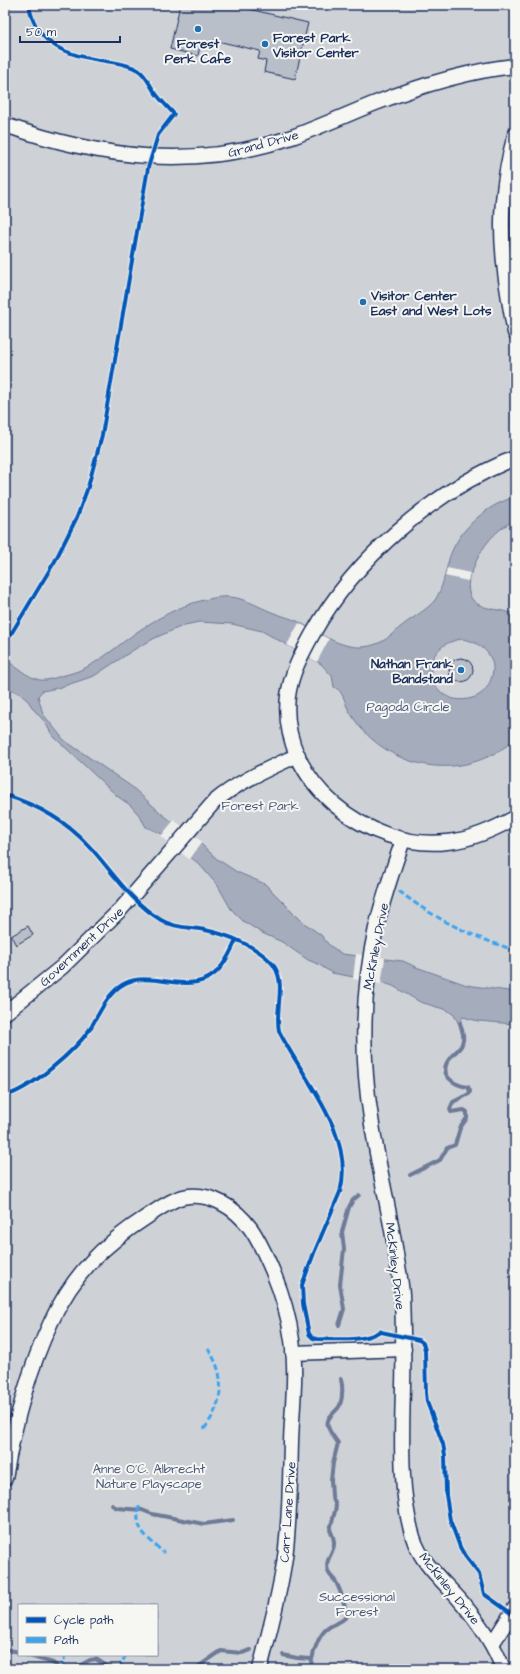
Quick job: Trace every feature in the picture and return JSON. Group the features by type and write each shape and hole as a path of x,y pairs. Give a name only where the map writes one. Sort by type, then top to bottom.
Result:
{"street":[{"name":"Grand Drive","path":"5,125 56,141 113,153 168,158 218,155 259,147 292,137 378,102 434,82 471,72 515,66"},
{"path":"515,135 504,189 502,227 510,304 515,333"},
{"path":"515,458 486,471 454,490 388,539 372,554 333,602 302,654 291,683 288,708 290,732 298,756 318,787 332,803 368,827 388,836 403,840 434,843 465,839 481,834 515,818"},
{"name":"Government Drive","path":"5,1013 62,967 86,944 136,893 189,829 214,802 228,790 246,780 298,756"},
{"name":"McKinley Drive","path":"403,840 381,908 371,953 364,1020 366,1084 371,1120 394,1237 402,1291 404,1349 403,1460 408,1518 421,1554 430,1568 464,1604 492,1644 503,1669"},
{"name":"Carr Lane Drive","path":"5,1478 20,1411 36,1359 52,1320 80,1275 103,1249 129,1228 172,1201 182,1197 192,1196 213,1199 233,1210 250,1227 262,1249 278,1285 289,1324 293,1353 290,1481 285,1554 276,1610 260,1669"},
{"path":"293,1353 404,1349"},
{"path":"492,1644 515,1608"}],"green space":[{"name":"Forest Park","path":"5,5 515,5 515,1669 5,1669"}],"water":[{"path":"515,497 515,520 500,529 483,549 478,557 472,573 470,573 468,586 470,595 474,601 480,605 515,614 515,739 497,752 477,761 456,766 435,766 414,762 395,754 376,743 360,727 347,707 341,692 334,687 332,676 321,664 262,631 232,624 199,622 185,625 157,637 135,649 94,676 58,688 42,691 38,696 43,714 64,740 132,787 162,814 201,844 217,859 237,872 265,884 304,923 321,935 329,945 342,954 403,961 467,985 515,992 515,1024 478,1021 463,1017 461,1020 461,1028 454,1015 447,1010 420,1002 393,986 381,982 332,973 318,964 308,960 282,942 262,933 243,921 231,909 218,886 199,864 162,834 146,827 139,815 130,805 117,796 52,735 45,722 28,701 20,694 5,686 5,659 35,679 48,680 70,674 93,664 138,631 168,613 193,603 219,597 235,598 250,602 274,613 297,621 327,638 348,646 370,646 381,642 432,604 438,595 453,548 459,538 474,520 484,512","holes":["462,639 482,647 487,652 493,664 493,671 491,679 484,691 472,698 457,699 445,695 436,687 432,676 431,664 436,653 446,644"]}],"pier":[{"path":"447,568 470,573 468,581 445,576"},
{"path":"299,623 329,639 317,662 287,645"},
{"path":"174,820 202,842 189,859 161,836"},
{"path":"356,954 385,958 381,984 353,979"}],"building":[{"name":"Forest Park Visitor Center","path":"180,5 232,5 308,23 295,79 264,72 266,61 258,59 260,51 213,40 211,48 200,46 198,56 170,49"},
{"name":"Nathan Frank Bandstand","path":"461,658 466,659 472,665 472,675 466,681 461,682 456,681 450,675 449,670 450,665 456,659"},
{"path":"28,926 33,935 16,945 11,936"}],"waterway":[{"path":"410,1175 440,1160 447,1148 455,1145 460,1128 467,1118 467,1112 464,1110 451,1112 450,1109 453,1102 469,1094 470,1091 468,1087 457,1084 448,1078 445,1069 446,1064 460,1048 463,1041 460,1023"},
{"path":"339,1325 344,1309 340,1285 344,1249 342,1232 349,1207 353,1200 359,1195"},
{"path":"311,1669 312,1659 321,1635 328,1628 347,1616 340,1592 336,1582 329,1573 327,1565 334,1543 330,1530 336,1506 332,1496 331,1480 338,1443 329,1428 328,1420 340,1405 342,1398 341,1379"},
{"path":"112,1505 117,1508 142,1510 152,1514 204,1524 233,1520"},
{"path":"5,1649 18,1652"},
{"path":"195,1669 221,1651 242,1653 251,1650"},
{"path":"283,1655 311,1659"},
{"path":"29,1656 53,1663 60,1669"},
{"path":"73,1669 90,1660 96,1659 108,1667 124,1669"}],"marked path":[{"path":"399,891 426,910 454,926 484,940 515,950"},
{"path":"204,1429 215,1410 219,1400 220,1390 218,1369 208,1349"},
{"path":"139,1506 138,1517 141,1529 144,1534 164,1553"},
{"path":"62,1669 65,1656"},
{"path":"121,1669 121,1664 125,1656"}],"cycle path":[{"path":"5,644 55,561 77,517 88,487 102,435 148,168 158,135 174,114 138,70 123,64 80,56 57,47 47,40 39,31 33,19 29,5"},
{"path":"5,795 40,809 71,829 89,846 122,886 150,913 166,923 231,937 256,950 270,961 276,969 280,985 278,1013 279,1031 313,1088 334,1128 340,1149 343,1171 340,1192 302,1285 303,1304 309,1334 313,1338 317,1339 350,1339 367,1337 380,1331 419,1340 423,1343 425,1350 427,1402 443,1444 445,1455 446,1495 450,1520 460,1547 479,1574 484,1594 515,1616"},
{"path":"5,1096 16,1092 40,1077 74,1048 90,1029 108,999 122,985 130,981 139,980 186,983 206,979 215,974 222,966 236,940"}],"place":[{"name":"Forest Perk Cafe","path":"198,29"},
{"name":"Forest Park Visitor Center","path":"265,44"},
{"name":"Visitor Center East and West Lots","path":"363,302"},
{"name":"Nathan Frank Bandstand","path":"461,670"}],"park label":[{"name":"Pagoda Circle","path":"408,706"},
{"name":"Anne O’C. Albrecht Nature Playscape","path":"149,1476"},
{"name":"Successional Forest","path":"357,1604"}]}
